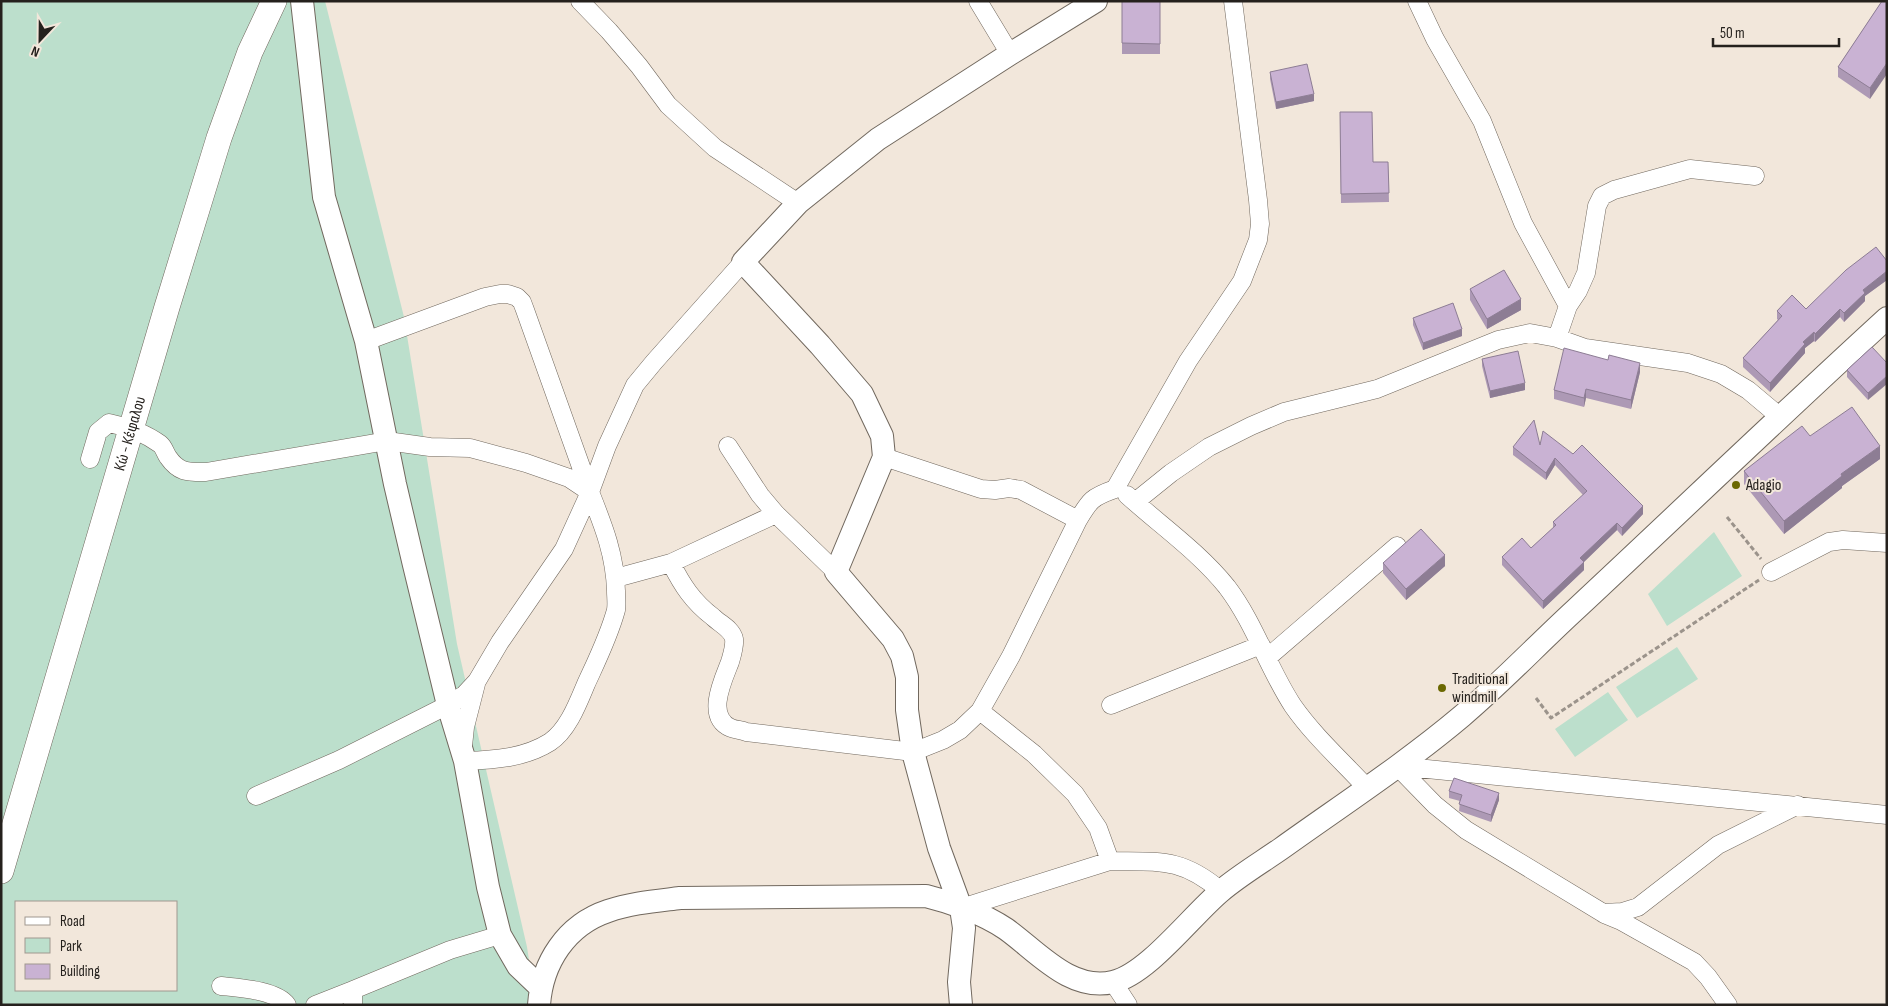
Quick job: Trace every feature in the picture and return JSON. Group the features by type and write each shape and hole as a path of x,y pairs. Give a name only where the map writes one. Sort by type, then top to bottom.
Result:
{"main road":[{"name":"Κώ - Κέφαλου","path":"1,870 219,138 250,52 274,1"}],"street":[{"path":"302,1 324,197 366,341 395,484 448,706 464,757 488,887 500,936 539,996"},
{"path":"580,1 610,31 640,66 668,105 708,142 798,203"},
{"path":"978,1 1010,54"},
{"path":"256,796 339,760 448,706 464,695 477,681 500,642 564,549 590,492 607,446 635,386 654,362 744,262 798,203 878,139 1096,1"},
{"path":"670,563 682,585 694,601 727,628 734,638 734,650 719,693 718,708 721,720 730,727 746,732 913,752 943,740 960,730 980,711 1011,656 1078,520 1090,500 1115,489 1188,361 1242,281 1258,240 1260,224 1258,200 1233,1"},
{"path":"1417,1 1435,39 1482,121 1523,223 1568,306"},
{"path":"1557,338 1568,306 1578,291 1586,273 1597,206 1602,196 1614,190 1690,169 1755,176"},
{"path":"744,262 862,394 882,436 884,457 836,572"},
{"path":"366,341 485,297 508,294 517,297 522,302 590,492 608,535 616,578 616,608 605,643 565,725 552,740 539,748 515,756 464,757"},
{"path":"539,996 549,962 566,938 585,923 606,911 645,902 680,898 926,896 945,900 1004,928 1056,968 1075,978 1091,982 1113,982 1135,973 1221,891 1367,788 1462,716 1708,487 1779,416 1887,318"},
{"path":"1135,502 1209,446 1251,426 1284,412 1377,389 1498,340 1530,333 1557,338 1585,348 1688,363 1721,374 1748,390 1779,416"},
{"path":"90,459 98,432 109,424 132,428 162,445 176,468 186,472 206,472 386,441 430,447 470,448 526,463 569,478 590,492"},
{"path":"728,446 760,495 776,514 836,572 893,639 902,656 908,677 907,710 913,752 939,848 961,908 964,928 959,982 961,1005"},
{"path":"884,457 981,489 1009,488 1021,490 1078,520"},
{"path":"1115,489 1127,495 1203,561 1225,585 1242,608 1298,713 1367,788"},
{"path":"616,578 670,563 776,514"},
{"path":"1771,572 1829,542 1843,540 1887,542"},
{"path":"1111,705 1264,651 1397,546"},
{"path":"464,757 465,727 477,681"},
{"path":"980,711 1034,754 1075,794 1098,828 1110,861"},
{"path":"1397,766 1887,815"},
{"path":"1397,766 1435,805 1466,830 1603,913 1694,962 1708,977 1728,1005"},
{"path":"1603,913 1622,912 1638,907 1718,845 1798,805"},
{"path":"961,908 1110,861 1175,864 1190,869 1221,891"},
{"path":"315,1005 353,998 450,950 500,936"},
{"path":"1113,982 1128,1005"},
{"path":"221,986 267,993 284,1000 287,1005"}],"path":[{"path":"1536,698 1551,718 1771,572 1727,517"}],"green space":[{"path":"1,1 325,1 404,317 457,644 527,947 536,1005 1,1005"},
{"path":"1714,532 1742,576 1667,626 1648,594"},
{"path":"1677,647 1698,679 1637,718 1616,687"},
{"path":"1608,692 1628,720 1575,757 1555,729"}],"building":[{"path":"1122,1 1160,1 1160,44 1122,43"},
{"path":"1882,1 1887,1 1887,63 1870,88 1838,67"},
{"path":"1307,64 1314,94 1276,102 1270,72"},
{"path":"1340,112 1372,112 1373,162 1388,162 1389,193 1341,194"},
{"path":"1876,247 1887,261 1887,271 1863,290 1865,293 1844,313 1840,309 1815,334 1814,332 1803,342 1805,344 1770,383 1743,358 1782,316 1777,311 1792,295 1806,309 1846,270"},
{"path":"1504,270 1521,299 1487,319 1470,289"},
{"path":"1453,303 1462,329 1423,343 1413,318"},
{"path":"1872,347 1887,363 1887,376 1868,393 1847,370"},
{"path":"1564,348 1608,360 1609,355 1640,363 1631,400 1586,389 1584,398 1554,390"},
{"path":"1518,351 1525,383 1490,391 1482,359"},
{"path":"1852,407 1880,446 1841,474 1842,476 1784,521 1744,471 1802,426 1810,436"},
{"path":"1534,420 1540,445 1543,431 1573,454 1582,445 1643,506 1622,528 1617,523 1580,558 1584,562 1543,601 1502,557 1522,538 1531,548 1556,525 1553,522 1587,491 1555,458 1546,473 1513,447"},
{"path":"1421,529 1445,555 1406,589 1383,563"},
{"path":"1454,778 1499,793 1491,815 1459,804 1462,795 1449,791"}],"place":[{"name":"Adagio","path":"1736,485"},
{"name":"Traditional windmill","path":"1442,688"}]}
